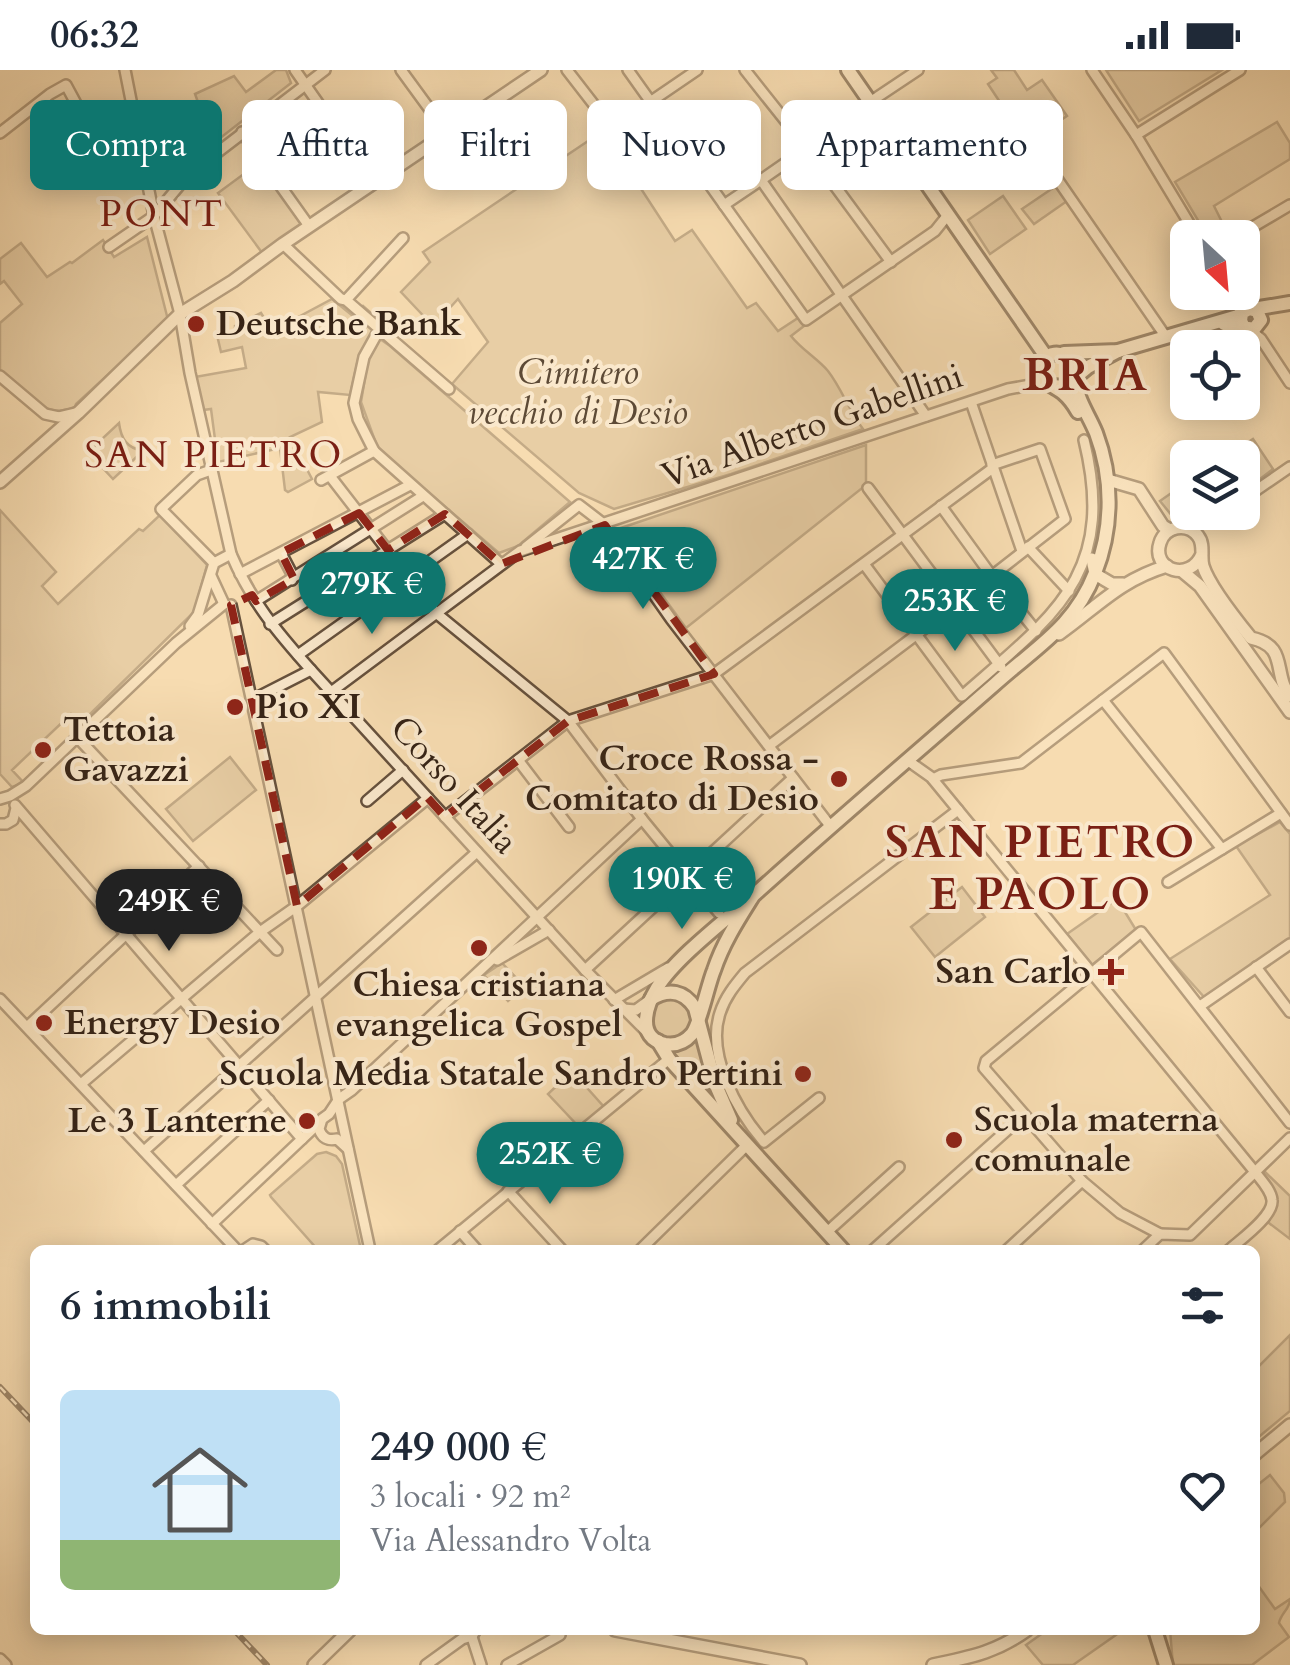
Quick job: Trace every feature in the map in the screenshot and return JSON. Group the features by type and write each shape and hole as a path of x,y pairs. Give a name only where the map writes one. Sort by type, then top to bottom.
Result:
{"main road":[{"path":"848,70 869,100"},
{"path":"839,1245 669,1059 645,1024 645,1013 658,987 680,962 908,760 1037,639 1072,602 1092,559 1102,507 1100,472 1088,432 1071,401 1044,378 1045,362 930,190"},
{"path":"1052,386 1065,387 1084,368 1118,351 1212,324 1227,324 1286,303"},
{"path":"1045,362 1052,354 1118,351"},
{"path":"1037,639 1058,632 1076,610 1095,574 1106,539 1109,486 1098,437 1076,391 1074,361 1062,353"},
{"path":"654,1038 668,1045 679,1044 696,1029 725,943 753,896"},
{"path":"652,999 668,992 680,993 696,1008 714,1083 743,1140"},
{"path":"1157,1635 1166,1665"}],"street":[{"name":"Corso Italia","path":"125,70 131,100"},
{"path":"295,70 316,100"},
{"path":"284,100 325,70"},
{"path":"400,70 424,102"},
{"path":"496,100 540,70"},
{"path":"567,70 590,100"},
{"path":"628,70 650,100"},
{"path":"652,100 697,70"},
{"path":"745,70 781,115"},
{"path":"873,100 918,70"},
{"path":"1092,70 1187,220"},
{"path":"1136,135 1240,70"},
{"path":"42,100 66,84 75,100"},
{"path":"0,133 30,110"},
{"path":"108,247 154,216 188,175 242,132"},
{"path":"781,166 761,180 926,416"},
{"path":"1063,188 1166,337"},
{"name":"Corso Italia","path":"149,190 180,314 231,554 254,598 270,624 311,670 623,1010 654,1038"},
{"path":"283,190 309,226"},
{"path":"0,482 180,314 363,190"},
{"path":"714,190 806,320 951,221"},
{"path":"724,204 746,190"},
{"path":"838,190 890,262"},
{"path":"1260,223 1290,205"},
{"path":"346,300 403,238"},
{"path":"283,244 341,299 450,389"},
{"path":"1244,310 1290,383"},
{"path":"380,330 364,358 354,403 374,451 501,564"},
{"name":"Via Alberto Gabellini","path":"520,552 1008,389 1032,376 1045,362"},
{"path":"0,376 44,414 59,417 78,412"},
{"name":"Via Alberto Gabellini","path":"1008,389 1036,384 1052,386"},
{"path":"971,402 1025,549 1069,591"},
{"path":"44,414 44,442"},
{"path":"1037,639 1069,591 1091,538 1093,475 1084,440"},
{"path":"445,817 568,721 714,674 993,466 1040,449 1064,519 770,744"},
{"path":"374,451 325,478 359,513 436,613 568,721 719,914"},
{"path":"1260,487 1290,466"},
{"path":"212,470 197,475 161,510 212,568 227,604 252,700 369,1245"},
{"path":"240,574 410,485"},
{"path":"1102,507 1109,486 1139,489 1163,526 1170,530 1160,541 1162,561 1200,586 1290,712"},
{"path":"864,564 962,696 1002,669 868,488"},
{"path":"7,799 176,643 227,604 254,598 292,580 423,496"},
{"name":"Via Alberto Gabellini","path":"331,692 579,505 604,525"},
{"path":"941,506 1037,639"},
{"path":"270,624 445,514"},
{"path":"604,525 831,827"},
{"path":"1190,530 1195,532 1202,548 1205,571 1242,627 1252,638 1266,642 1276,654 1283,687 1290,696"},
{"path":"1182,571 1195,566 1213,530"},
{"path":"298,655 468,534"},
{"path":"281,553 292,580"},
{"path":"176,643 198,615 212,568 231,554"},
{"path":"1092,559 1095,574 1112,584 1123,584"},
{"path":"1037,639 1065,630 1123,584 1166,566"},
{"path":"932,778 1021,763 1164,653 1290,825"},
{"path":"1259,669 1279,665"},
{"path":"252,700 311,670"},
{"path":"1103,700 1222,849"},
{"path":"77,737 277,950"},
{"path":"921,748 932,778"},
{"path":"518,760 569,826"},
{"path":"908,760 932,778 1272,1196 1272,1208 1234,1245"},
{"path":"366,800 403,770"},
{"path":"586,970 794,778"},
{"path":"81,1084 260,932 428,798"},
{"path":"0,824 13,820 16,814 7,799"},
{"path":"7,799 269,1100 305,1136 323,1136"},
{"path":"819,1098 764,1142 747,1122 728,1085 716,1030 720,1012 745,973 958,810"},
{"path":"1168,882 1281,813"},
{"path":"212,1224 325,1118 339,1116 345,1125 338,1139 329,1140 319,1128 325,1118 339,1099 642,818"},
{"path":"13,820 32,824"},
{"path":"144,1151 477,852"},
{"path":"27,1027 199,866"},
{"path":"477,972 549,930"},
{"path":"1290,1123 1141,932 986,1061 984,1068 1082,1182 1120,1213 1160,1234 1190,1235 1290,1138"},
{"path":"1200,1006 1290,944"},
{"path":"614,1000 680,962"},
{"path":"1256,967 1290,1012"},
{"path":"0,999 234,1245"},
{"path":"623,1010 636,1010 652,999"},
{"path":"444,1245 669,1059"},
{"path":"176,1186 269,1100"},
{"path":"878,1245 1024,1115"},
{"path":"338,1139 350,1151"},
{"path":"645,1245 743,1140"},
{"path":"827,1232 899,1167"},
{"path":"1013,1245 1082,1182"},
{"path":"508,1191 557,1245"},
{"path":"460,1231 473,1245"},
{"path":"1148,1245 1160,1234"},
{"path":"1260,1450 1290,1425"},
{"path":"314,1665 345,1635"},
{"path":"426,1665 468,1635"},
{"path":"473,1635 481,1665"},
{"path":"507,1665 558,1635"},
{"path":"638,1635 756,1661 800,1665"},
{"path":"933,1665 990,1652 1020,1635"},
{"path":"0,1659 6,1665"}],"highlighted area":[{"path":"359,513 388,550 445,514 501,564 605,525 714,674 568,721 445,817 427,797 297,906 231,605 252,595 256,601 294,579 281,553"}],"green space":[{"path":"276,70 286,70 291,83 269,100 242,100 242,121 222,137 222,100 197,100 195,94 234,76 246,92"},
{"path":"991,70 1014,70 1027,90 1042,80 1056,100 999,100 988,84 997,78"},
{"path":"1106,70 1222,70 1139,121"},
{"path":"1277,122 1290,143 1290,159 1214,206 1221,220 1198,220 1175,182"},
{"name":"Cimitero vecchio di Desio","path":"587,142 587,190 642,190 675,241 692,230 747,308 756,303 778,331 798,318 804,326 791,336 828,371 863,429 614,509 579,493 452,384 488,342 458,299 433,326 401,292 430,262 423,252 515,190 567,190 567,155"},
{"path":"242,175 242,190 280,190 304,225 263,254 218,193"},
{"path":"1050,190 1059,190 1067,201 1034,224 1022,209"},
{"path":"1003,196 1026,229 990,254 968,220"},
{"path":"147,237 168,320 75,407 43,407 0,370 0,323 22,304 4,281 0,284 0,259 21,243 47,277 103,240 114,257"},
{"path":"332,299 353,316 363,306 379,320 359,355 350,395 318,392 322,422 290,437 312,479 285,490 280,448 218,462 211,409 203,410 195,377 246,368 242,347 221,352 217,335 235,333 235,326 261,313 272,331"},
{"path":"380,339 570,502 518,546 499,553 378,449 361,402 368,360"},
{"path":"119,423 126,442 143,451 113,479 88,452"},
{"path":"866,445 866,485 686,628 615,530"},
{"path":"1260,450 1273,469 1260,479"},
{"path":"1170,494 1170,513 1160,501"},
{"path":"0,510 56,572 42,586 58,604 139,529 143,531 160,515 207,565 194,612 81,723 71,714 12,770 24,783 12,787 0,774"},
{"path":"230,757 256,790 193,841 166,809"},
{"path":"1280,822 1290,834 1290,939 1205,998 1170,959 1270,895 1236,846"},
{"path":"962,887 985,917 935,957 911,927"},
{"path":"1117,899 1136,930 1092,965 1067,934"},
{"path":"502,963 524,986 508,1001 484,975"},
{"path":"671,998 685,1004 691,1018 685,1032 671,1038 657,1032 651,1018 657,1004"},
{"path":"697,1033 702,1063 717,1100 714,1104 666,1048"},
{"path":"572,1071 604,1107 580,1128 548,1094"},
{"path":"317,1154 336,1156 342,1164 360,1245 314,1245 270,1195"},
{"path":"1263,1170 1290,1196 1290,1239 1265,1220 1274,1210 1260,1173"},
{"path":"1290,1335 1290,1411 1260,1436 1260,1365"},
{"path":"1270,1475 1284,1493 1285,1502 1260,1527 1260,1483"},
{"path":"1260,1588 1275,1609 1290,1599 1279,1623 1289,1637 1252,1665 1173,1665 1170,1635 1260,1635"},
{"path":"1040,1635 1116,1635 1073,1665 1043,1665 1026,1645"}],"railway":[{"path":"0,1387 30,1419"},
{"path":"239,1635 267,1665"}],"place":[{"name":"Deutsche Bank","path":"196,324"},
{"name":"Pio XI","path":"235,707"},
{"name":"Tettoia Gavazzi","path":"43,750"},
{"name":"Croce Rossa - Comitato di Desio","path":"839,779"},
{"name":"Chiesa cristiana evangelica Gospel","path":"479,948"},
{"name":"San Carlo","path":"1111,972"},
{"name":"Energy Desio","path":"44,1023"},
{"name":"Scuola Media Statale Sandro Pertini","path":"803,1074"},
{"name":"Le 3 Lanterne","path":"307,1121"},
{"name":"Scuola materna comunale","path":"954,1140"}],"district":[{"name":"PONT","path":"162,214"},
{"name":"BRIA","path":"1086,375"},
{"name":"SAN PIETRO","path":"214,455"},
{"name":"SAN PIETRO E PAOLO","path":"1041,868"}]}
